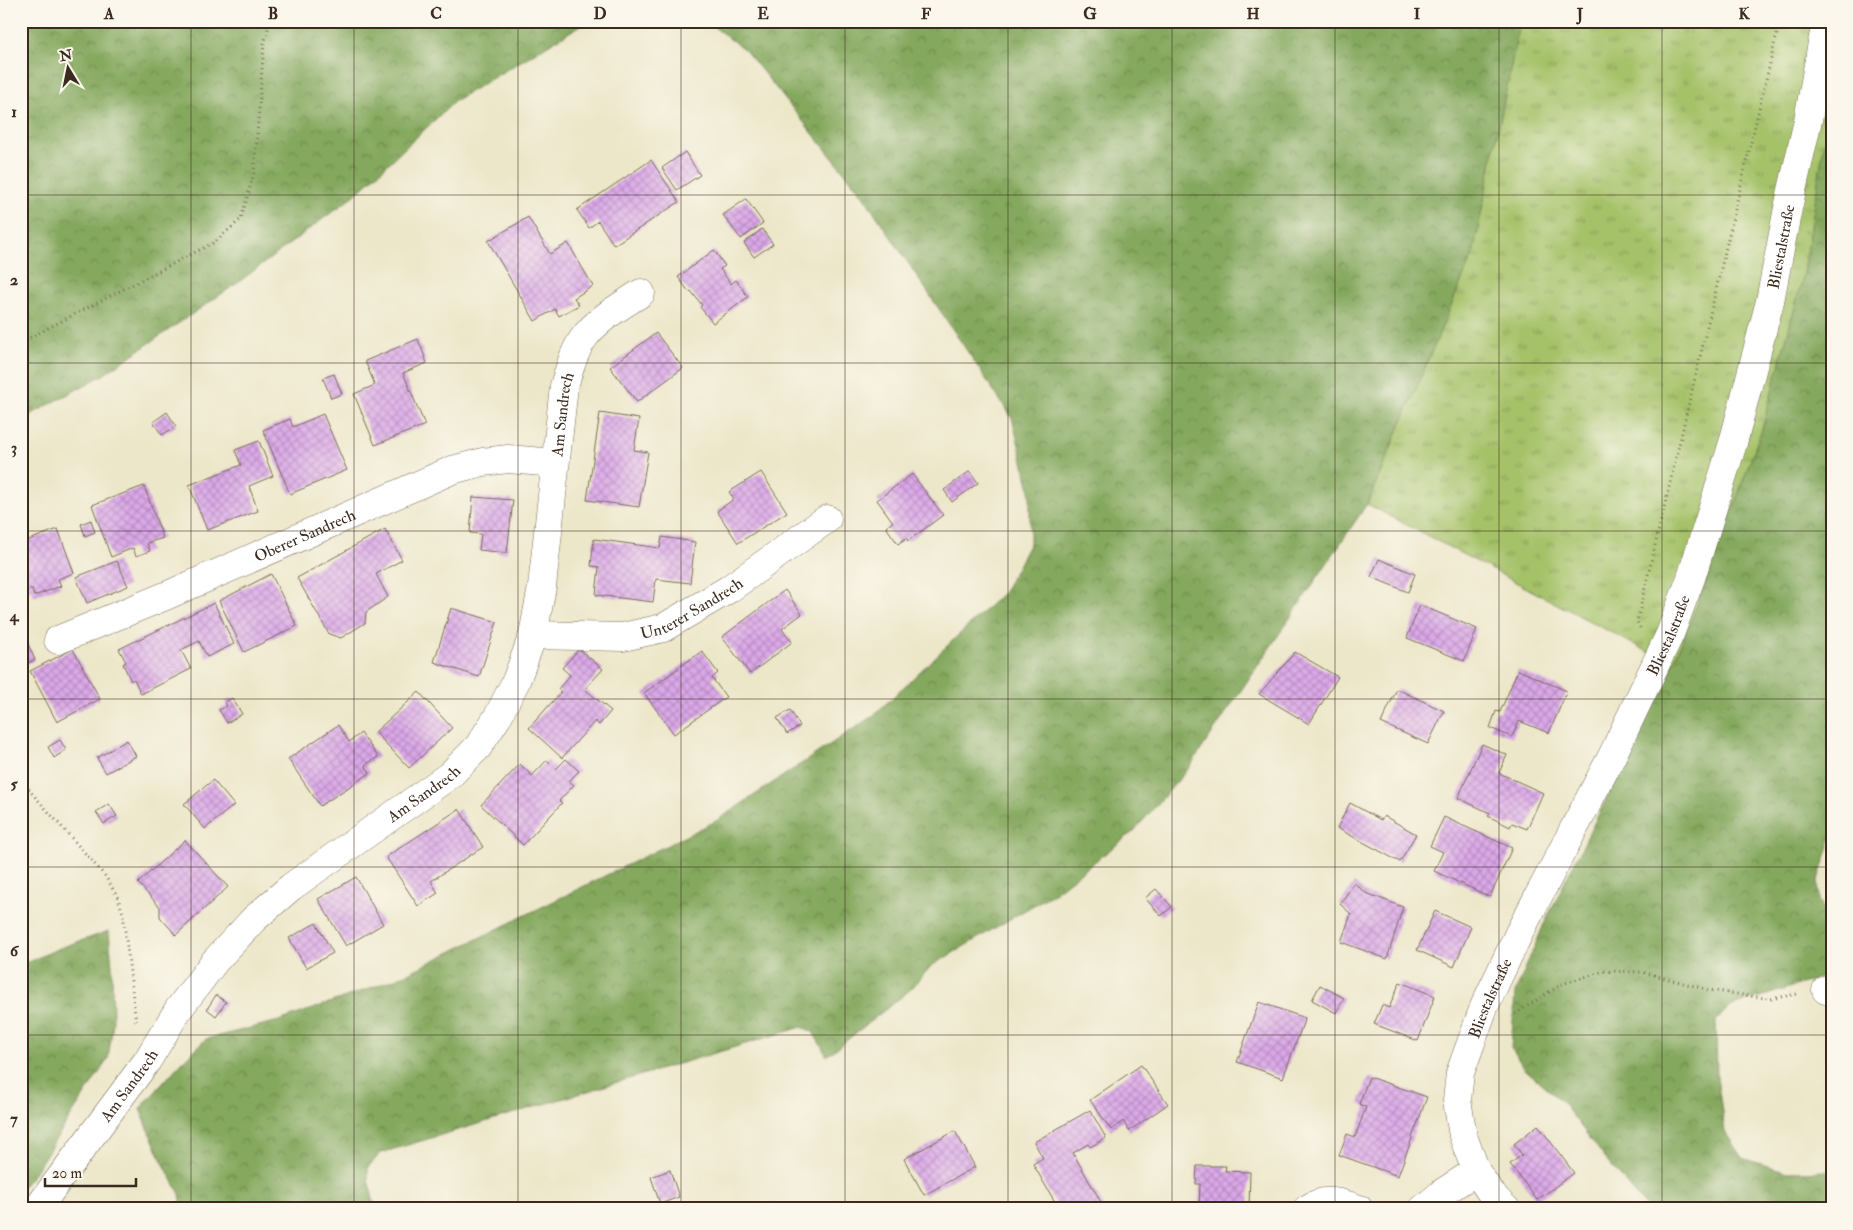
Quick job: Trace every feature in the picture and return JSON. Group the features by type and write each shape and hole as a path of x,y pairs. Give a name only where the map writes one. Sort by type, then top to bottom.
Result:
{"street":[{"name":"Bliestalstraße","path":"1506,1209 1493,1196 1476,1171 1462,1136 1457,1100 1460,1073 1484,1007 1519,933 1612,756 1657,663 1691,578 1733,443 1770,301 1812,101 1826,21"},
{"name":"Am Sandrech","path":"37,1209 147,1061 178,1010 215,960 254,919 291,887 450,775 478,747 497,718 516,681 534,635 542,587 564,386 572,361 583,339 597,324 641,293"},
{"name":"Oberer Sandrech","path":"58,640 168,595 452,470 483,462 508,459 555,463"},
{"name":"Unterer Sandrech","path":"534,635 624,637 663,628 729,589 827,519"},
{"path":"1423,1209 1442,1193 1476,1171"},
{"path":"1307,1209 1315,1204 1335,1201 1359,1209"}],"path":[{"path":"21,342 216,242 241,219 254,172 264,44 270,21"},
{"path":"1657,663 1636,621 1780,21"},
{"path":"21,776 30,791 106,877 118,898 123,913 138,1043 147,1061"},
{"path":"1511,1019 1517,1012 1562,984 1604,971 1643,972 1709,990 1771,999 1829,989"}],"green space":[{"path":"21,21 588,21 456,100 355,195 236,284 103,375 21,420"},
{"path":"706,21 1520,21 1473,254 1367,504 1188,769 1133,832 1054,893 931,966 911,989 827,1056 813,1032 802,1027 381,1153 368,1167 368,1180 376,1209 182,1209 180,1194 161,1159 140,1109 179,1065 206,1039 279,1021 398,978 716,821 874,715 1004,592 1030,543 1030,489 1012,418 862,194 745,50"},
{"path":"1520,21 1832,21 1832,93 1804,273 1762,429 1707,580 1673,665 1367,504 1473,254"},
{"path":"1832,93 1832,837 1818,880 1819,900 1829,918 1832,919 1832,974 1729,1007 1716,1021 1717,1077 1725,1132 1742,1158 1788,1172 1832,1171 1832,1209 1648,1209 1605,1158 1563,1103 1524,1068 1511,1048 1515,993 1544,924 1673,664 1707,580 1762,429 1804,273"},
{"path":"109,931 113,1023 108,1059 32,1176 21,1188 21,965 60,948"}],"building":[{"path":"685,152 700,175 677,190 662,168"},
{"path":"651,160 679,202 614,245 598,221 589,228 577,210"},
{"path":"746,199 763,223 741,239 723,215"},
{"path":"528,217 550,254 568,243 593,286 574,298 579,305 559,316 555,309 535,321 488,241"},
{"path":"762,229 773,244 754,257 744,243"},
{"path":"714,250 725,266 720,269 731,284 736,280 748,297 713,323 700,307 702,305 678,277"},
{"path":"656,333 683,368 637,402 610,367"},
{"path":"418,339 427,363 403,373 425,425 375,445 354,394 375,385 365,361"},
{"path":"334,374 342,394 331,398 323,378"},
{"path":"167,412 176,426 162,435 153,422"},
{"path":"600,413 639,419 634,450 648,452 639,507 587,500"},
{"path":"323,414 347,470 290,494 263,430 290,419 293,427"},
{"path":"259,441 273,476 249,486 258,511 207,530 189,485 241,465 235,450"},
{"path":"970,471 978,483 952,502 944,490"},
{"path":"761,472 787,512 738,543 717,511 734,499 729,492"},
{"path":"912,474 943,515 908,541 906,538 898,544 886,527 893,522 877,500"},
{"path":"144,486 163,538 147,543 150,551 136,556 133,548 111,557 92,505"},
{"path":"473,497 513,500 507,553 479,550 481,534 470,533"},
{"path":"91,520 95,532 85,536 81,524"},
{"path":"58,529 74,573 58,579 61,586 34,596 32,589 21,593 21,543"},
{"path":"385,529 402,560 376,574 388,597 366,612 365,623 341,638 329,634 297,578"},
{"path":"662,537 695,542 690,583 656,579 653,602 596,595 599,567 591,566 594,539 660,548"},
{"path":"1379,559 1415,574 1408,592 1371,577"},
{"path":"117,561 128,586 87,603 76,577"},
{"path":"271,574 297,626 244,652 219,601"},
{"path":"785,590 802,614 782,629 792,642 750,674 722,637"},
{"path":"214,603 234,644 207,657 199,641 181,650 191,669 141,694 134,679 131,681 123,664 126,662 119,649"},
{"path":"1420,605 1477,629 1464,661 1407,638"},
{"path":"451,608 497,622 479,677 434,662"},
{"path":"28,644 35,660 21,666 21,648"},
{"path":"73,649 100,699 57,722 30,671"},
{"path":"579,649 603,669 585,689 611,711 599,725 595,721 562,758 529,728 561,692 558,689 570,675 562,668"},
{"path":"702,651 718,673 712,678 726,697 674,734 644,693"},
{"path":"1295,652 1338,677 1309,724 1259,694"},
{"path":"1518,670 1567,691 1549,733 1519,721 1512,737 1490,728 1496,711 1500,712"},
{"path":"1397,689 1444,711 1428,744 1381,723"},
{"path":"419,692 452,728 409,768 375,732"},
{"path":"232,698 242,714 227,723 219,710 227,706 225,702"},
{"path":"790,710 800,726 787,734 777,718"},
{"path":"338,725 349,742 361,733 378,757 365,765 370,773 320,806 288,759"},
{"path":"60,740 66,750 54,758 48,747"},
{"path":"127,740 136,756 106,773 97,758"},
{"path":"1482,744 1507,755 1499,773 1543,793 1527,829 1512,823 1510,827 1488,816 1490,813 1458,798"},
{"path":"566,759 579,771 569,781 574,785 559,801 562,803 523,845 481,805 520,764 532,776 547,760 556,769"},
{"path":"213,780 234,805 205,829 184,804"},
{"path":"1350,803 1381,820 1384,816 1416,834 1400,862 1337,828"},
{"path":"109,804 117,816 104,824 96,812"},
{"path":"459,809 483,847 431,881 438,893 418,906 386,857"},
{"path":"1444,817 1512,848 1490,897 1434,871 1443,852 1430,846"},
{"path":"185,840 228,887 176,935 160,917 160,907 138,883"},
{"path":"356,877 383,924 346,946 318,899"},
{"path":"1354,883 1366,893 1403,907 1387,959 1341,942 1351,914 1340,904"},
{"path":"1156,889 1172,907 1161,916 1145,898"},
{"path":"1435,911 1471,927 1454,967 1417,950"},
{"path":"316,923 333,953 306,968 289,938"},
{"path":"1400,982 1435,996 1418,1041 1374,1024 1382,1005 1389,1008"},
{"path":"1320,985 1344,998 1336,1013 1312,1000"},
{"path":"216,995 226,1002 216,1016 207,1009"},
{"path":"1259,1002 1305,1018 1283,1078 1237,1062"},
{"path":"1141,1065 1168,1104 1129,1131 1123,1121 1111,1130 1090,1100"},
{"path":"1369,1077 1427,1097 1398,1176 1339,1155 1347,1134 1355,1137 1366,1107 1359,1104"},
{"path":"1090,1110 1106,1138 1090,1147 1088,1144 1073,1153 1105,1209 1059,1209 1033,1164 1043,1158 1034,1142"},
{"path":"1538,1125 1574,1173 1537,1200 1510,1164 1522,1155 1514,1144"},
{"path":"955,1131 975,1167 924,1195 904,1159"},
{"path":"1197,1166 1226,1166 1225,1171 1250,1172 1249,1209 1199,1209 1200,1184 1196,1184"},
{"path":"670,1170 679,1197 660,1204 651,1177"}]}
